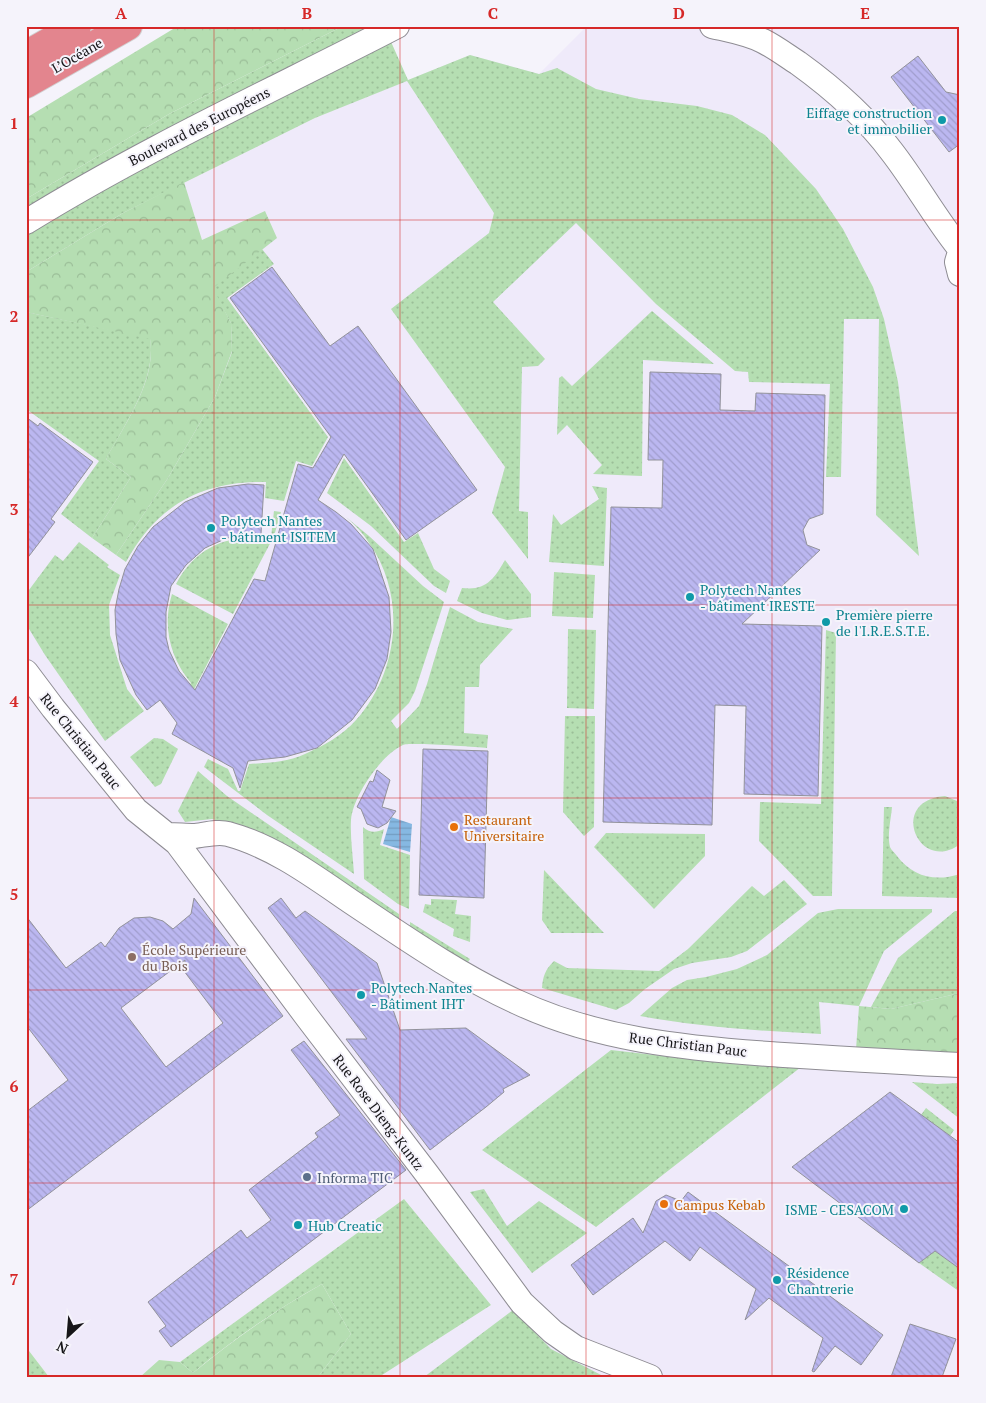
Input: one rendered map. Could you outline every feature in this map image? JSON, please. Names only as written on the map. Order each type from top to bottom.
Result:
[{"type":"highway","name":"L’Océane","points":[[26,55],[77,26]]},
{"type":"highway","name":"L’Océane","points":[[26,84],[128,26]]},
{"type":"street","name":"Boulevard des Européens","points":[[26,222],[112,171],[397,26]]},
{"type":"street","name":"Boulevard des Européens","points":[[376,37],[414,26]]},
{"type":"street","points":[[712,26],[738,32],[763,41],[798,63],[837,93],[893,152],[960,250],[957,262],[960,274]]},
{"type":"street","name":"Rue Christian Pauc","points":[[26,672],[136,810]]},
{"type":"street","name":"Rue Rose Dieng-Kuntz","points":[[136,810],[177,843],[522,1302],[553,1332],[576,1348],[650,1377]]},
{"type":"street","name":"Rue Christian Pauc","points":[[168,834],[191,836],[225,833],[264,847],[309,873],[405,938],[466,976],[517,1003],[559,1019],[653,1042],[708,1049],[844,1059],[960,1064]]},
{"type":"shaded area","points":[[587,26],[960,26],[960,1377],[379,1377],[491,1305],[404,1199],[180,1362],[159,1360],[140,1377],[49,1377],[26,1347],[26,272],[123,213],[315,118],[470,55],[539,74]]},
{"type":"green space","points":[[178,26],[343,26],[169,114],[26,199],[26,118]]},
{"type":"green space","points":[[343,26],[384,26],[408,80],[470,55],[539,74],[557,68],[596,89],[639,99],[697,106],[732,115],[765,135],[816,189],[843,229],[873,287],[884,319],[898,382],[919,556],[876,515],[879,319],[844,319],[841,477],[826,477],[830,384],[749,382],[748,372],[735,371],[656,304],[576,223],[493,302],[545,359],[538,366],[522,367],[519,511],[528,512],[528,559],[492,513],[505,467],[391,309],[489,233],[494,213],[407,81],[315,118],[123,213],[26,272],[26,199],[169,114]]},
{"type":"green space","points":[[184,182],[202,240],[265,211],[277,238],[213,288],[231,323],[232,351],[215,397],[168,478],[116,555],[92,538],[131,477],[106,459],[138,401],[144,386],[149,370],[150,339],[26,312],[26,272],[123,213]]},
{"type":"green space","points":[[262,249],[274,264],[227,298],[328,437],[312,466],[296,461],[284,501],[265,498],[266,482],[221,486],[202,492],[184,500],[167,511],[138,542],[126,562],[116,555],[168,478],[215,397],[232,352],[231,323],[212,288]]},
{"type":"green space","points":[[652,311],[714,364],[643,360],[642,476],[593,474],[602,465],[567,425],[557,435],[559,378],[562,376],[572,386]]},
{"type":"green space","points":[[26,312],[150,338],[151,354],[144,385],[138,401],[106,459],[131,477],[92,538],[61,514],[99,461],[26,409]]},
{"type":"green space","points":[[344,458],[404,542],[418,533],[434,569],[450,581],[446,593],[434,586],[371,526],[327,493]]},
{"type":"green space","points":[[592,486],[607,488],[604,566],[549,562],[553,514],[561,525],[599,499]]},
{"type":"green space","points":[[274,511],[281,512],[274,536],[233,614],[176,584],[194,560],[204,551],[216,545],[241,538],[271,537]]},
{"type":"green space","points":[[346,517],[423,586],[444,602],[415,691],[409,703],[391,721],[397,729],[419,706],[450,607],[478,622],[513,629],[480,665],[479,687],[465,687],[464,733],[488,735],[487,748],[408,744],[395,750],[386,758],[377,767],[363,788],[353,810],[351,833],[354,874],[267,815],[204,767],[208,759],[228,769],[238,791],[240,791],[249,764],[271,763],[292,759],[319,747],[339,735],[356,720],[382,680],[389,657],[393,633],[393,610],[389,586],[381,564],[369,543],[356,526]]},
{"type":"green space","points":[[79,542],[109,565],[107,567],[120,575],[109,605],[110,635],[127,689],[144,711],[105,741],[45,655],[26,624],[26,594],[55,555],[63,561]]},
{"type":"green space","points":[[505,560],[531,594],[531,617],[507,620],[482,613],[457,601],[462,588],[477,588],[488,582],[497,573]]},
{"type":"green space","points":[[554,572],[595,575],[593,618],[552,616]]},
{"type":"green space","points":[[172,594],[228,624],[188,701],[180,694],[191,683],[173,652],[168,630],[169,606]]},
{"type":"green space","points":[[568,629],[596,630],[594,709],[567,708]]},
{"type":"green space","points":[[826,630],[836,633],[832,896],[813,896],[759,841],[760,802],[821,804]]},
{"type":"green space","points":[[565,716],[595,716],[594,827],[584,836],[563,812]]},
{"type":"green space","points":[[154,738],[163,739],[178,749],[161,784],[155,787],[130,757]]},
{"type":"green space","points":[[198,771],[227,796],[399,914],[399,929],[231,825],[212,819],[185,822],[178,811]]},
{"type":"green space","points":[[945,796],[960,804],[960,844],[950,850],[937,851],[926,847],[918,839],[914,829],[914,818],[918,808],[929,800]]},
{"type":"green space","points":[[884,807],[892,807],[889,837],[892,850],[910,869],[925,876],[942,878],[960,874],[960,898],[882,896]]},
{"type":"green space","points":[[363,827],[373,832],[384,829],[380,845],[410,855],[409,909],[398,904],[364,879]]},
{"type":"green space","points":[[606,833],[705,834],[705,856],[654,909],[594,847]]},
{"type":"green space","points":[[544,870],[604,933],[551,933],[542,920]]},
{"type":"green space","points":[[784,880],[807,904],[747,951],[731,957],[692,963],[674,969],[645,989],[629,1003],[616,1010],[542,988],[545,973],[554,961],[567,968],[659,971],[688,949],[752,886],[764,896]]},
{"type":"green space","points":[[431,899],[457,900],[455,914],[471,916],[470,942],[453,936],[454,929],[423,912],[425,904],[431,905]]},
{"type":"green space","points":[[838,909],[932,909],[932,912],[884,951],[859,1006],[819,1002],[821,1034],[730,1028],[640,1016],[672,988],[687,980],[737,969],[767,955],[818,913]]},
{"type":"green space","points":[[955,911],[960,911],[960,993],[891,1009],[871,1007],[898,958]]},
{"type":"green space","points":[[410,922],[470,959],[463,970],[410,936]]},
{"type":"green space","points":[[960,993],[960,1056],[856,1050],[859,1006],[891,1009]]},
{"type":"green space","points":[[611,1050],[732,1064],[801,1067],[596,1227],[482,1150]]},
{"type":"green space","points":[[912,1082],[960,1083],[960,1119]]},
{"type":"green space","points":[[926,1108],[954,1130],[950,1136],[921,1115]]},
{"type":"green space","points":[[484,1189],[507,1226],[539,1201],[587,1233],[532,1273],[470,1192]]},
{"type":"green space","points":[[404,1199],[491,1305],[379,1377],[318,1377],[351,1334],[322,1284],[255,1326],[193,1373],[180,1362]]},
{"type":"green space","points":[[935,1251],[960,1269],[960,1292],[919,1263]]},
{"type":"green space","points":[[322,1284],[351,1334],[318,1377],[140,1377],[159,1360],[180,1362],[193,1373],[224,1348],[288,1304]]},
{"type":"green space","points":[[513,1310],[551,1349],[605,1377],[424,1377]]},
{"type":"green space","points":[[26,1347],[49,1377],[26,1377]]},
{"type":"water","points":[[391,817],[412,824],[410,852],[383,844]]},
{"type":"building","name":"Eiffage construction et immobilier","points":[[918,56],[946,92],[960,95],[960,144],[949,152],[891,77]]},
{"type":"building","name":"Polytech Nantes - bâtiment ISITEM","points":[[272,267],[330,346],[358,326],[477,490],[406,540],[344,454],[318,500],[351,524],[373,549],[389,597],[391,632],[387,659],[375,689],[352,720],[317,748],[285,757],[248,761],[240,788],[233,768],[172,734],[177,723],[160,700],[147,710],[136,695],[120,660],[115,610],[125,569],[138,546],[153,527],[185,502],[218,488],[248,484],[264,485],[261,534],[227,538],[205,548],[186,565],[171,586],[166,612],[166,637],[169,650],[179,671],[195,690],[254,579],[265,581],[298,464],[313,468],[331,437],[230,298]]},
{"type":"building","name":"Polytech Nantes - bâtiment IRESTE","points":[[650,372],[721,374],[720,410],[755,411],[756,393],[825,395],[823,514],[809,519],[803,530],[807,545],[820,550],[742,624],[822,626],[818,796],[744,794],[746,706],[715,705],[712,825],[603,822],[611,507],[662,508],[663,460],[648,460]]},
{"type":"building","points":[[26,417],[38,426],[40,423],[93,462],[51,519],[55,522],[26,560]]},
{"type":"building","name":"Restaurant Universitaire","points":[[423,749],[488,751],[484,898],[419,895]]},
{"type":"building","points":[[377,770],[390,780],[382,807],[396,811],[387,823],[378,828],[367,824],[361,809],[357,807],[370,781],[373,782]]},
{"type":"building","name":"École Supérieure du Bois","points":[[194,898],[283,1016],[26,1211],[26,1112],[68,1080],[26,1025],[26,916],[66,968],[101,942],[105,947],[119,928],[134,918],[150,917],[163,921],[173,929],[191,914]],"holes":[[[185,960],[184,971],[223,1023],[166,1067],[121,1008]]]},
{"type":"building","name":"Polytech Nantes - Bâtiment IHT","points":[[281,898],[296,918],[305,911],[377,963],[400,1030],[466,1028],[530,1075],[503,1089],[504,1092],[430,1150],[346,1039],[367,1039],[268,908]]},
{"type":"building","name":"Hub Creatic","points":[[304,1041],[406,1170],[171,1347],[159,1331],[166,1326],[148,1302],[241,1230],[247,1238],[271,1220],[249,1190],[318,1137],[315,1133],[340,1115],[291,1050]]},
{"type":"building","name":"ISME - CESACOM","points":[[890,1092],[960,1143],[960,1269],[935,1251],[919,1263],[792,1167]]},
{"type":"building","name":"Résidence Chantrerie","points":[[688,1192],[883,1335],[861,1365],[835,1346],[814,1372],[812,1371],[823,1338],[769,1298],[745,1320],[756,1289],[700,1247],[690,1261],[665,1241],[593,1295],[571,1265],[633,1218],[643,1233],[656,1201],[666,1195],[681,1201]]},
{"type":"building","points":[[910,1324],[956,1339],[942,1377],[891,1377]]},
{"type":"place","name":"Eiffage construction et immobilier","points":[[942,120]]},
{"type":"place","name":"Polytech Nantes - bâtiment ISITEM","points":[[211,528]]},
{"type":"place","name":"Polytech Nantes - bâtiment IRESTE","points":[[690,597]]},
{"type":"place","name":"Première pierre de l'I.R.E.S.T.E.","points":[[826,622]]},
{"type":"place","name":"Restaurant Universitaire","points":[[454,827]]},
{"type":"place","name":"École Supérieure du Bois","points":[[132,957]]},
{"type":"place","name":"Polytech Nantes - Bâtiment IHT","points":[[361,995]]},
{"type":"place","name":"Informa TIC","points":[[307,1177]]},
{"type":"place","name":"Campus Kebab","points":[[664,1204]]},
{"type":"place","name":"ISME - CESACOM","points":[[904,1209]]},
{"type":"place","name":"Hub Creatic","points":[[298,1225]]},
{"type":"place","name":"Résidence Chantrerie","points":[[777,1280]]}]
